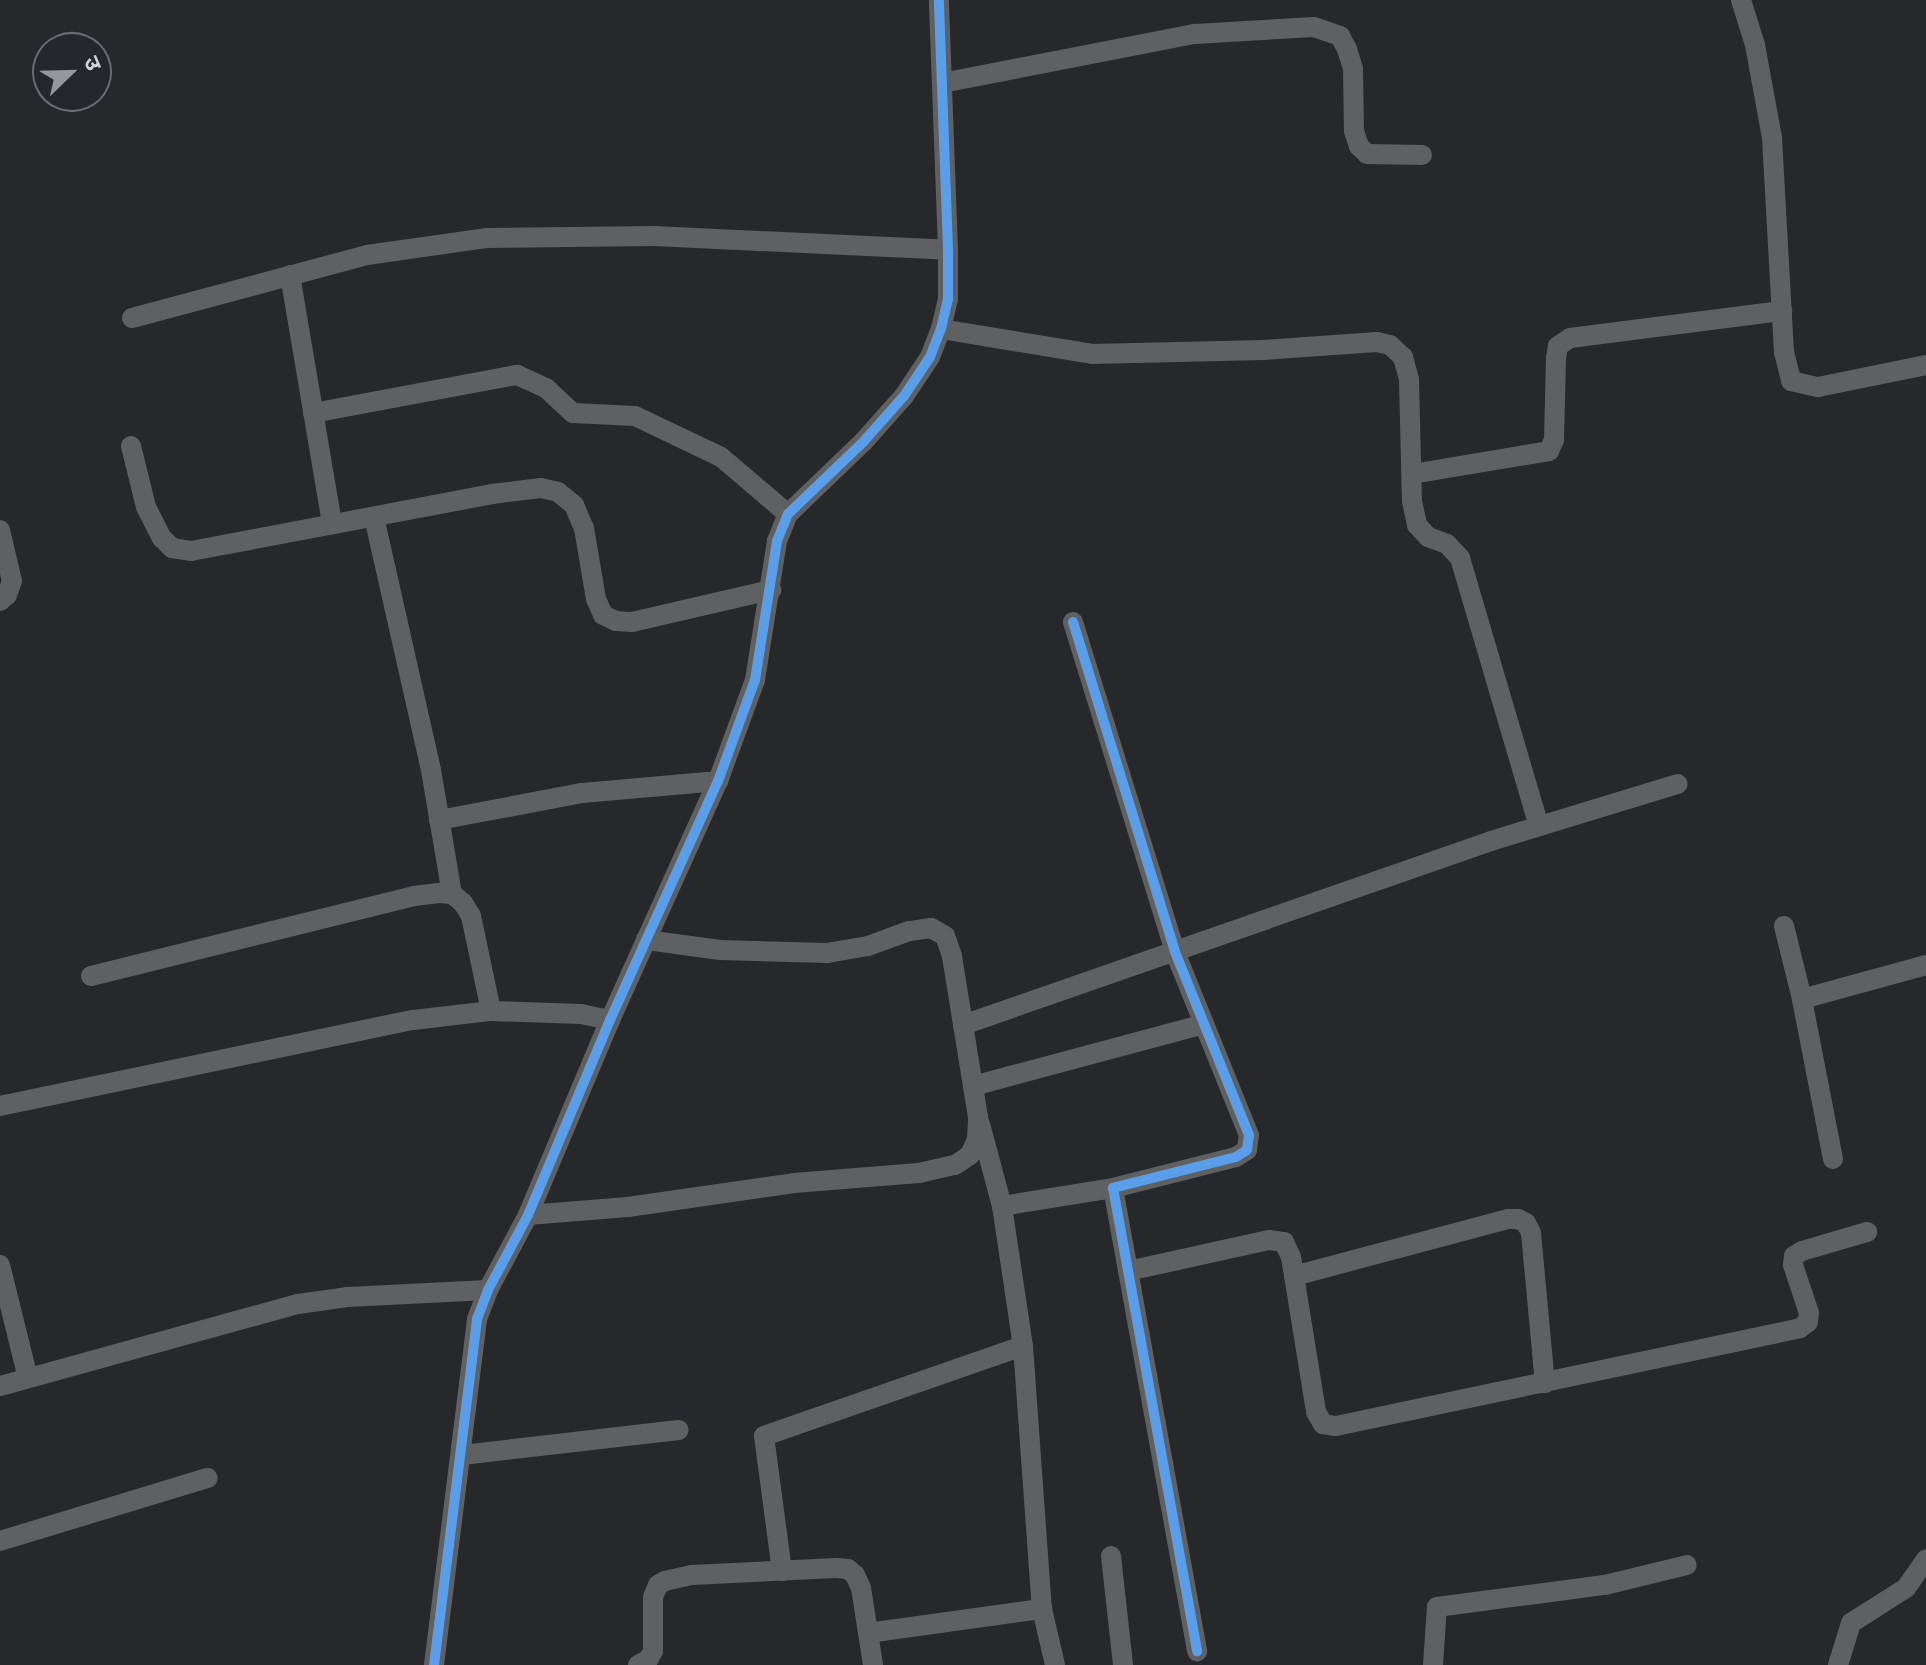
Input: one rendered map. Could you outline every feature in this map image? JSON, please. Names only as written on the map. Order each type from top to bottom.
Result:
[{"type":"street","points":[[434,1665],[477,1319],[488,1290],[528,1215],[610,1020],[718,781],[755,680],[777,541],[788,514],[864,441],[904,396],[930,357],[941,329],[948,299],[948,250],[939,0]]},
{"type":"street","points":[[1741,0],[1755,45],[1772,138],[1782,311],[1787,371],[1791,381],[1802,386],[1818,387],[1926,365]]},
{"type":"street","points":[[942,83],[1195,34],[1314,27],[1340,36],[1347,49],[1353,69],[1354,131],[1359,146],[1367,154],[1378,156],[1422,155]]},
{"type":"street","points":[[132,318],[367,255],[516,236],[654,236],[948,250]]},
{"type":"street","points":[[290,275],[332,524]]},
{"type":"street","points":[[1412,474],[1549,451],[1554,440],[1558,346],[1570,338],[1782,311]]},
{"type":"street","points":[[941,329],[1092,354],[1263,350],[1377,342],[1390,345],[1403,357],[1409,380],[1417,525],[1428,537],[1447,544],[1460,558],[1539,826]]},
{"type":"street","points":[[313,413],[517,375],[546,388],[573,413],[635,416],[721,457],[788,514]]},
{"type":"street","points":[[131,446],[146,507],[162,538],[172,548],[191,551],[492,494],[541,488],[558,492],[574,505],[584,528],[596,599],[603,615],[616,621],[632,622],[771,590]]},
{"type":"street","points":[[374,517],[452,894],[463,903],[471,916],[491,1011]]},
{"type":"street","points":[[0,530],[12,581],[7,595],[0,601]]},
{"type":"street","points":[[1002,1206],[1113,1188],[1236,1157],[1247,1150],[1249,1135],[1175,952],[1073,622]]},
{"type":"street","points":[[439,820],[582,793],[718,781]]},
{"type":"street","points":[[963,1025],[1539,826],[1678,784]]},
{"type":"street","points":[[91,976],[414,896],[452,894]]},
{"type":"street","points":[[1784,926],[1802,999],[1833,1159]]},
{"type":"street","points":[[646,940],[720,950],[827,953],[931,928],[945,936],[952,956],[978,1117],[1002,1206],[1023,1346],[1042,1609],[1055,1665]]},
{"type":"street","points":[[1802,999],[1926,965]]},
{"type":"street","points":[[0,1106],[377,1025],[491,1011],[581,1014],[610,1020]]},
{"type":"street","points":[[973,1086],[1204,1024]]},
{"type":"street","points":[[528,1215],[628,1207],[794,1183],[936,1170],[970,1155],[977,1139],[978,1117]]},
{"type":"street","points":[[1113,1188],[1197,1651]]},
{"type":"street","points":[[1294,1276],[1508,1219],[1518,1219],[1526,1223],[1531,1233],[1545,1383]]},
{"type":"street","points":[[1128,1271],[1269,1240],[1284,1242],[1291,1257],[1316,1412],[1323,1424],[1336,1426],[1800,1328],[1808,1322],[1809,1313],[1793,1265],[1794,1256],[1867,1232]]},
{"type":"street","points":[[1,1277],[28,1378]]},
{"type":"street","points":[[0,1386],[298,1304],[347,1297],[488,1290]]},
{"type":"street","points":[[782,1571],[764,1436],[1023,1346]]},
{"type":"street","points":[[462,1455],[679,1430]]},
{"type":"street","points":[[0,1541],[208,1478]]},
{"type":"street","points":[[1111,1556],[1123,1665]]},
{"type":"street","points":[[1838,1665],[1851,1623],[1906,1588],[1926,1559]]},
{"type":"street","points":[[1433,1665],[1437,1607],[1605,1585],[1687,1565]]},
{"type":"street","points":[[638,1665],[648,1660],[653,1651],[652,1609],[658,1585],[692,1575],[848,1569],[861,1588],[873,1665]]},
{"type":"street","points":[[868,1633],[1042,1609]]},
{"type":"cycle path","points":[[434,1665],[477,1319],[488,1290],[528,1215],[610,1020],[718,781],[755,680],[777,541],[788,514],[864,441],[904,396],[930,357],[941,329],[948,299],[948,250],[939,0]]},
{"type":"cycle path","points":[[1073,622],[1175,952],[1249,1135],[1247,1150],[1236,1157],[1113,1188],[1197,1651]]}]
